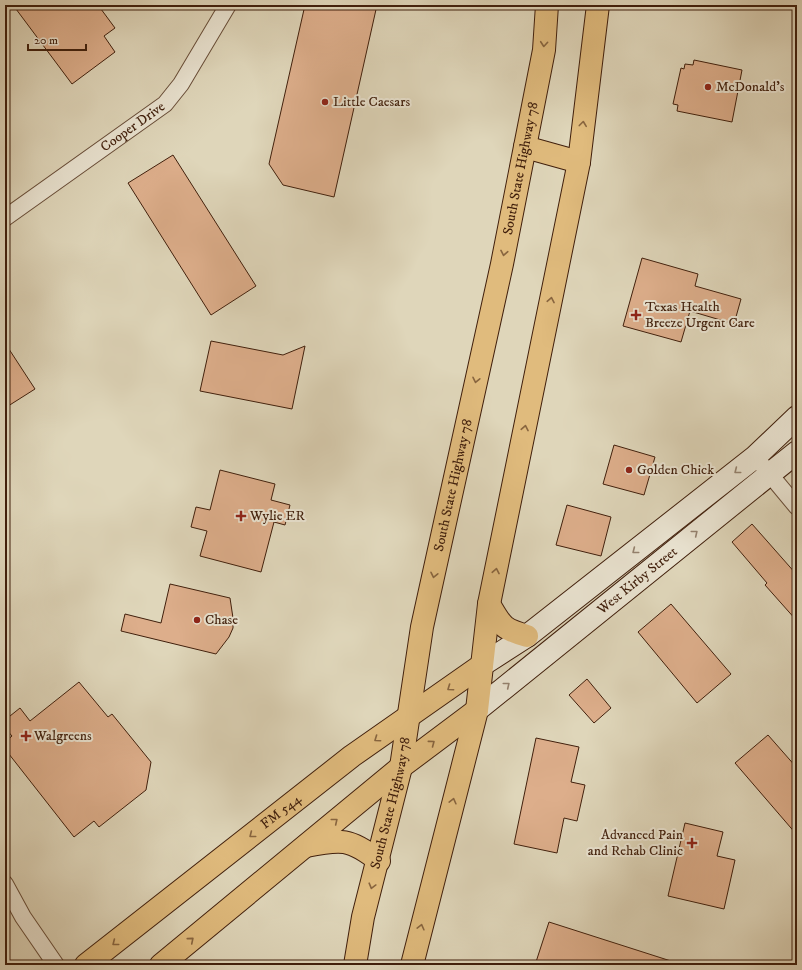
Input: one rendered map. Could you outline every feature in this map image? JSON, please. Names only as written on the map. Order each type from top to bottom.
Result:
[{"type":"main road","name":"South State Highway 78","points":[[355,965],[363,917],[379,861],[401,767],[422,627],[502,264],[544,50],[547,5]]},
{"type":"main road","points":[[412,965],[477,710],[490,604],[579,162],[598,5]]},
{"type":"main road","points":[[524,147],[579,162]]},
{"type":"main road","name":"West Kirby Street","points":[[477,710],[762,465],[797,417]]},
{"type":"main road","name":"West Kirby Street","points":[[482,665],[527,636],[762,465],[797,452]]},
{"type":"main road","points":[[490,604],[506,630],[527,636]]},
{"type":"main road","name":"FM 544","points":[[86,965],[352,756],[482,665]]},
{"type":"main road","points":[[161,965],[401,767],[477,710]]},
{"type":"main road","points":[[305,846],[341,840],[361,847],[379,861]]},
{"type":"street","name":"Cooper Drive","points":[[5,218],[165,104],[181,84],[228,5]]},
{"type":"street","points":[[762,465],[797,507]]},
{"type":"street","points":[[5,884],[23,917],[56,965]]},
{"type":"building","points":[[13,5],[98,5],[115,28],[104,36],[115,52],[72,84]]},
{"type":"building","points":[[305,5],[377,5],[334,197],[283,185],[269,164]]},
{"type":"building","name":"McDonald's","points":[[694,60],[742,70],[732,122],[677,111],[678,105],[673,104],[681,68],[684,69],[685,64],[693,65]]},
{"type":"building","points":[[173,155],[256,286],[211,315],[128,183]]},
{"type":"building","points":[[642,258],[698,274],[695,286],[741,299],[734,324],[690,311],[681,342],[623,326]]},
{"type":"building","points":[[211,341],[283,355],[305,346],[292,409],[200,391]]},
{"type":"building","points":[[5,343],[35,389],[5,408]]},
{"type":"building","name":"Golden Chick","points":[[614,445],[655,457],[644,495],[603,484]]},
{"type":"building","name":"Wylie ER","points":[[220,470],[275,484],[271,500],[290,505],[285,525],[274,522],[261,572],[200,556],[207,531],[191,527],[196,507],[210,510]]},
{"type":"building","points":[[567,505],[611,517],[601,556],[556,545]]},
{"type":"building","points":[[752,524],[797,575],[797,621],[765,585],[767,583],[732,542]]},
{"type":"building","name":"Chase","points":[[170,584],[230,598],[233,628],[229,637],[216,654],[121,631],[125,614],[161,623]]},
{"type":"building","points":[[671,604],[731,674],[697,703],[638,632]]},
{"type":"building","points":[[587,679],[611,708],[594,723],[569,695]]},
{"type":"building","name":"Walgreens","points":[[79,682],[108,717],[112,714],[151,762],[146,790],[99,827],[94,821],[74,837],[5,749],[5,742],[12,736],[5,728],[5,720],[20,708],[30,721]]},
{"type":"building","points":[[768,735],[797,768],[797,835],[735,763]]},
{"type":"building","points":[[536,738],[579,747],[571,782],[585,785],[577,821],[564,818],[557,853],[514,844]]},
{"type":"building","points":[[685,823],[723,832],[717,856],[735,860],[724,909],[668,896]]},
{"type":"building","points":[[549,922],[674,962],[673,965],[535,965]]},
{"type":"place","name":"McDonald's","points":[[708,87]]},
{"type":"place","name":"Little Caesars","points":[[325,102]]},
{"type":"place","name":"Texas Health Breeze Urgent Care","points":[[636,315]]},
{"type":"place","name":"Golden Chick","points":[[629,470]]},
{"type":"place","name":"Wylie ER","points":[[241,516]]},
{"type":"place","name":"Chase","points":[[197,620]]},
{"type":"place","name":"Walgreens","points":[[26,736]]},
{"type":"place","name":"Advanced Pain and Rehab Clinic","points":[[692,843]]}]
